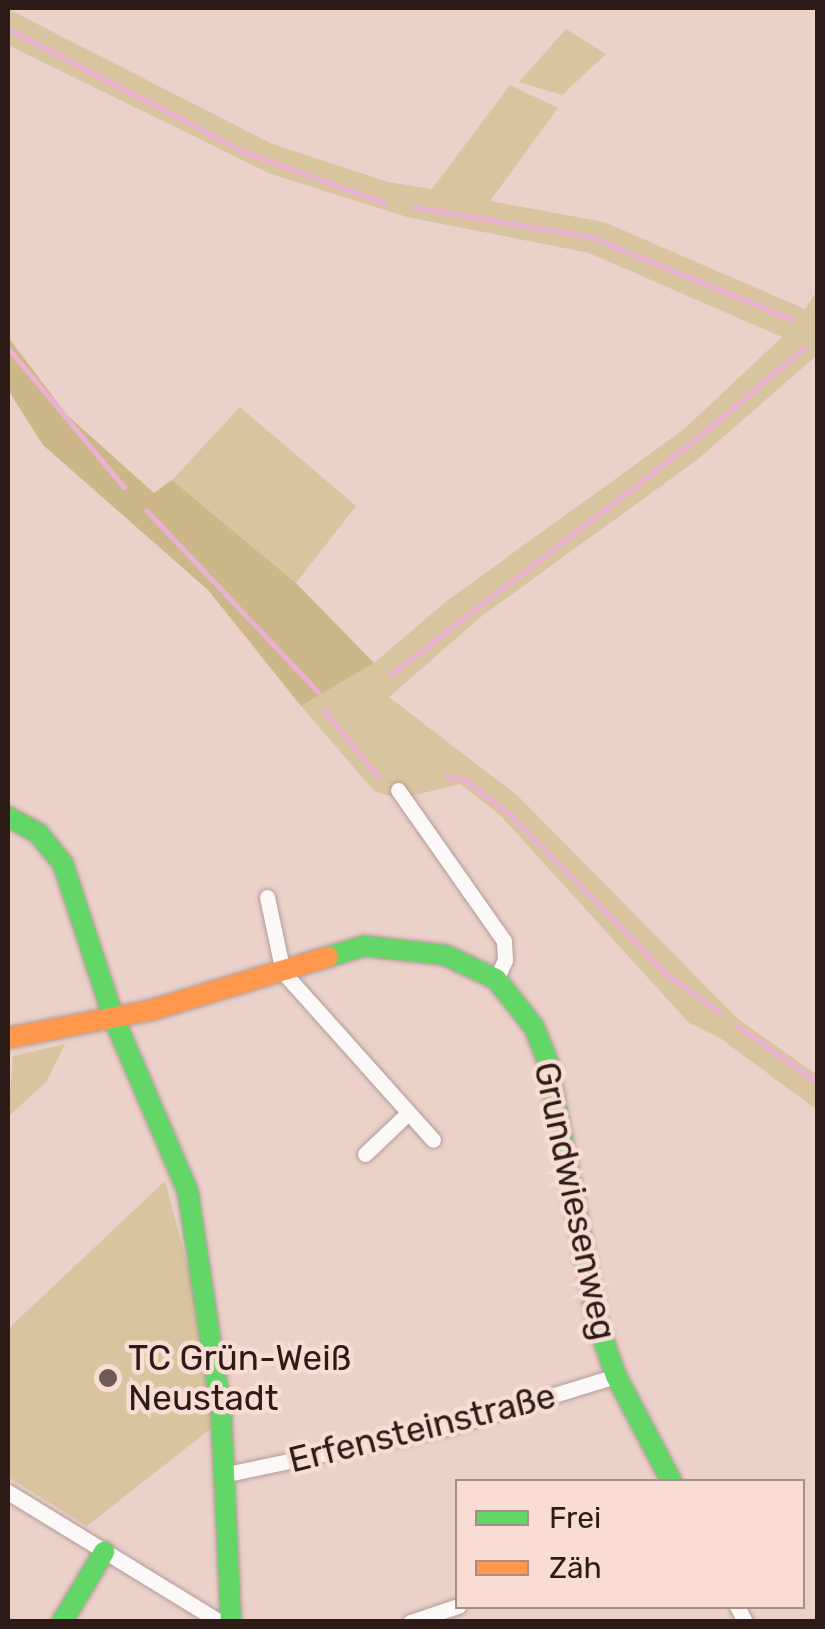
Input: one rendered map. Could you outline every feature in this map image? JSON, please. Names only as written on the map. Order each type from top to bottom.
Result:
[{"type":"street","points":[[398,790],[504,941],[496,979]]},
{"type":"street","points":[[8,817],[38,833],[63,864],[114,1019],[173,1148],[198,1227],[227,1474],[231,1622]]},
{"type":"street","points":[[267,897],[283,972],[433,1140]]},
{"type":"street","name":"Grundwiesenweg","points":[[8,1038],[114,1019],[283,972],[343,950],[386,946],[445,955],[496,979],[534,1027],[547,1060],[598,1325],[616,1376],[670,1479]]},
{"type":"street","points":[[365,1154],[408,1114]]},
{"type":"street","name":"Erfensteinstraße","points":[[227,1474],[450,1428],[616,1376]]},
{"type":"street","points":[[8,1492],[220,1622]]},
{"type":"street","points":[[62,1622],[104,1552]]},
{"type":"street","points":[[410,1622],[455,1607]]},
{"type":"shaded area","points":[[8,9],[270,143],[388,182],[432,189],[510,85],[558,108],[490,201],[604,222],[805,309],[817,291],[817,355],[697,460],[483,615],[389,697],[518,796],[738,1019],[817,1075],[817,1110],[720,1038],[689,1023],[500,815],[460,784],[399,799],[374,791],[301,706],[374,663],[448,600],[683,430],[782,337],[589,253],[407,217],[271,174],[8,45]]},
{"type":"shaded area","points":[[566,29],[606,54],[562,95],[519,82]]},
{"type":"shaded area","points":[[8,337],[67,415],[154,493],[172,480],[296,583],[374,663],[301,706],[208,590],[43,445],[8,390]]},
{"type":"shaded area","points":[[240,407],[356,506],[296,583],[172,480]]},
{"type":"shaded area","points":[[65,1044],[47,1081],[8,1117],[13,1056]]},
{"type":"shaded area","name":"TC Grün-Weiß Neustadt","points":[[165,1181],[203,1324],[213,1427],[87,1526],[8,1477],[8,1329]]},
{"type":"waterway","points":[[8,29],[244,152],[385,203]]},
{"type":"waterway","points":[[414,207],[591,237],[793,320]]},
{"type":"waterway","points":[[8,348],[124,487]]},
{"type":"waterway","points":[[391,674],[690,444],[804,348]]},
{"type":"waterway","points":[[146,510],[318,692]]},
{"type":"waterway","points":[[324,710],[379,778]]},
{"type":"waterway","points":[[446,777],[465,780],[508,813],[669,976],[719,1012]]},
{"type":"waterway","points":[[738,1026],[818,1083]]},
{"type":"traffic: fast","points":[[8,817],[38,833],[63,864],[114,1019],[188,1192],[221,1410],[231,1622]]},
{"type":"traffic: fast","points":[[328,957],[364,946],[445,955],[496,979],[534,1027],[547,1060],[598,1325],[616,1376],[670,1479]]},
{"type":"traffic: fast","points":[[62,1622],[104,1552]]},
{"type":"traffic: slow","points":[[8,1038],[152,1010],[328,957]]},
{"type":"place","name":"TC Grün-Weiß Neustadt","points":[[108,1378]]}]
